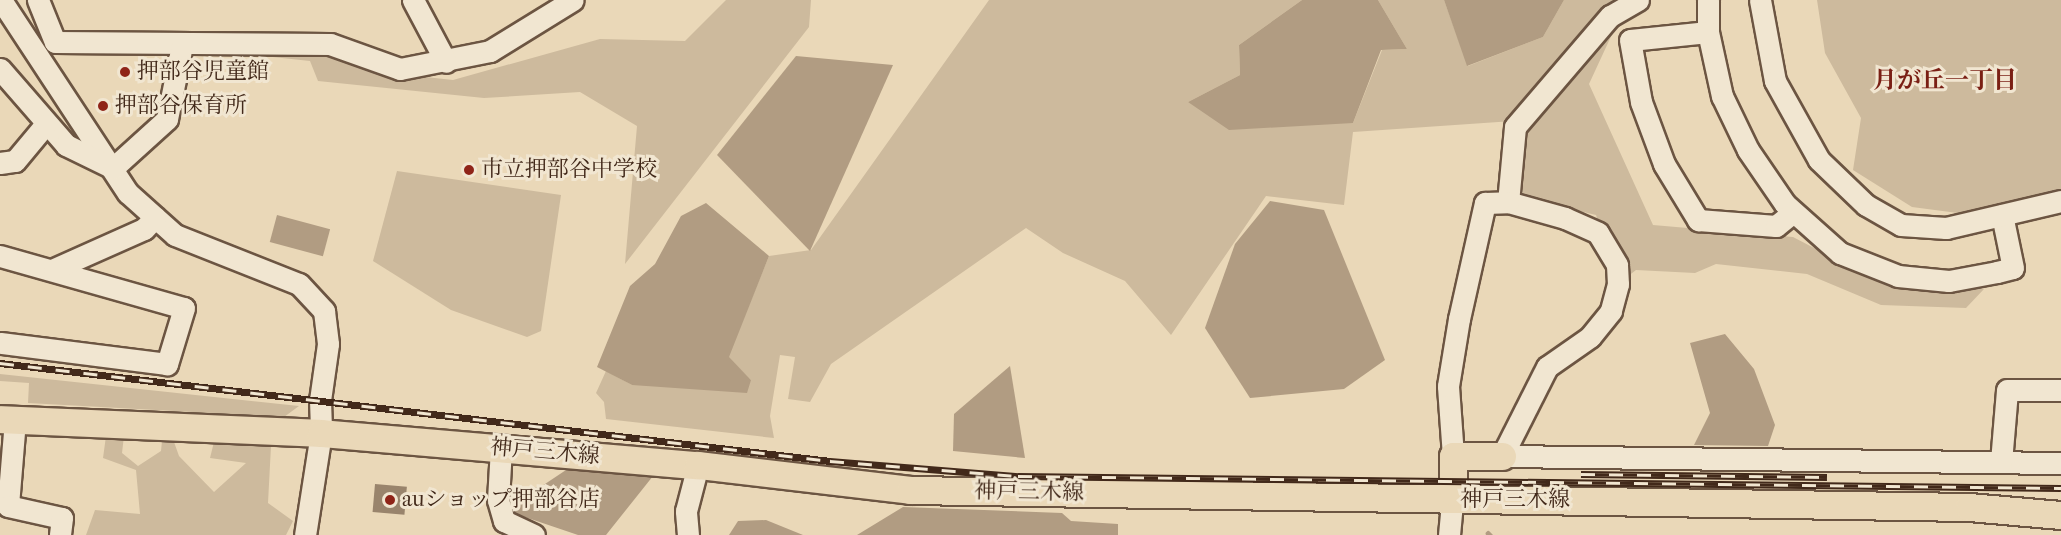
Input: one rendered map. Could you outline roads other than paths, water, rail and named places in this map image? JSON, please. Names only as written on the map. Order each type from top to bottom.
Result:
[{"type":"main road","name":"神戸三木線","points":[[7,420],[321,433],[698,465],[910,490],[1453,496],[1969,507],[2061,514]]},
{"type":"main road","points":[[1453,496],[1453,456],[1502,456]]},
{"type":"street","points":[[1,0],[128,193],[175,235],[299,284],[324,312],[328,344],[320,400],[321,433],[305,535]]},
{"type":"street","points":[[13,18],[38,0],[55,42],[182,45],[330,44],[400,69],[446,62],[490,51],[573,0]]},
{"type":"street","points":[[413,0],[446,62]]},
{"type":"street","points":[[1508,202],[1515,127],[1610,16],[1638,0]]},
{"type":"street","points":[[1708,0],[1708,32],[1722,96],[1743,139],[1793,212],[1840,253],[1898,276],[1949,281],[2013,268],[2002,214]]},
{"type":"street","points":[[1760,0],[1775,81],[1819,160],[1866,205],[1901,225],[1946,228],[2061,201]]},
{"type":"street","points":[[1708,32],[1630,40],[1641,102],[1664,164],[1698,220],[1776,226],[1793,212]]},
{"type":"street","points":[[113,168],[167,119],[182,45]]},
{"type":"street","points":[[0,69],[45,124],[66,145],[113,168]]},
{"type":"street","points":[[0,163],[15,161],[45,124]]},
{"type":"street","points":[[1453,456],[1448,386],[1459,319],[1485,203],[1508,202],[1565,218],[1598,233],[1617,265],[1618,284],[1611,310],[1590,337],[1547,367],[1502,456],[2061,463]]},
{"type":"street","points":[[54,269],[144,229],[155,217]]},
{"type":"street","points":[[0,256],[54,269],[184,308],[167,364],[0,343]]},
{"type":"street","points":[[2001,462],[2007,390],[2061,390]]},
{"type":"street","points":[[7,420],[8,506],[62,518],[60,535]]},
{"type":"street","points":[[501,448],[498,500],[504,521],[534,535]]},
{"type":"street","points":[[688,535],[686,511],[698,465]]},
{"type":"street","points":[[1449,535],[1453,496]]},
{"type":"railway","points":[[0,363],[830,461],[1018,476],[2061,488]]},
{"type":"railway","points":[[1581,474],[1827,477]]},
{"type":"place","name":"押部谷児童館","points":[[125,72]]},
{"type":"place","name":"押部谷保育所","points":[[103,106]]},
{"type":"place","name":"市立押部谷中学校","points":[[469,170]]},
{"type":"place","name":"auショップ押部谷店","points":[[390,500]]},
{"type":"district","name":"月が丘一丁目","points":[[1945,81]]}]
